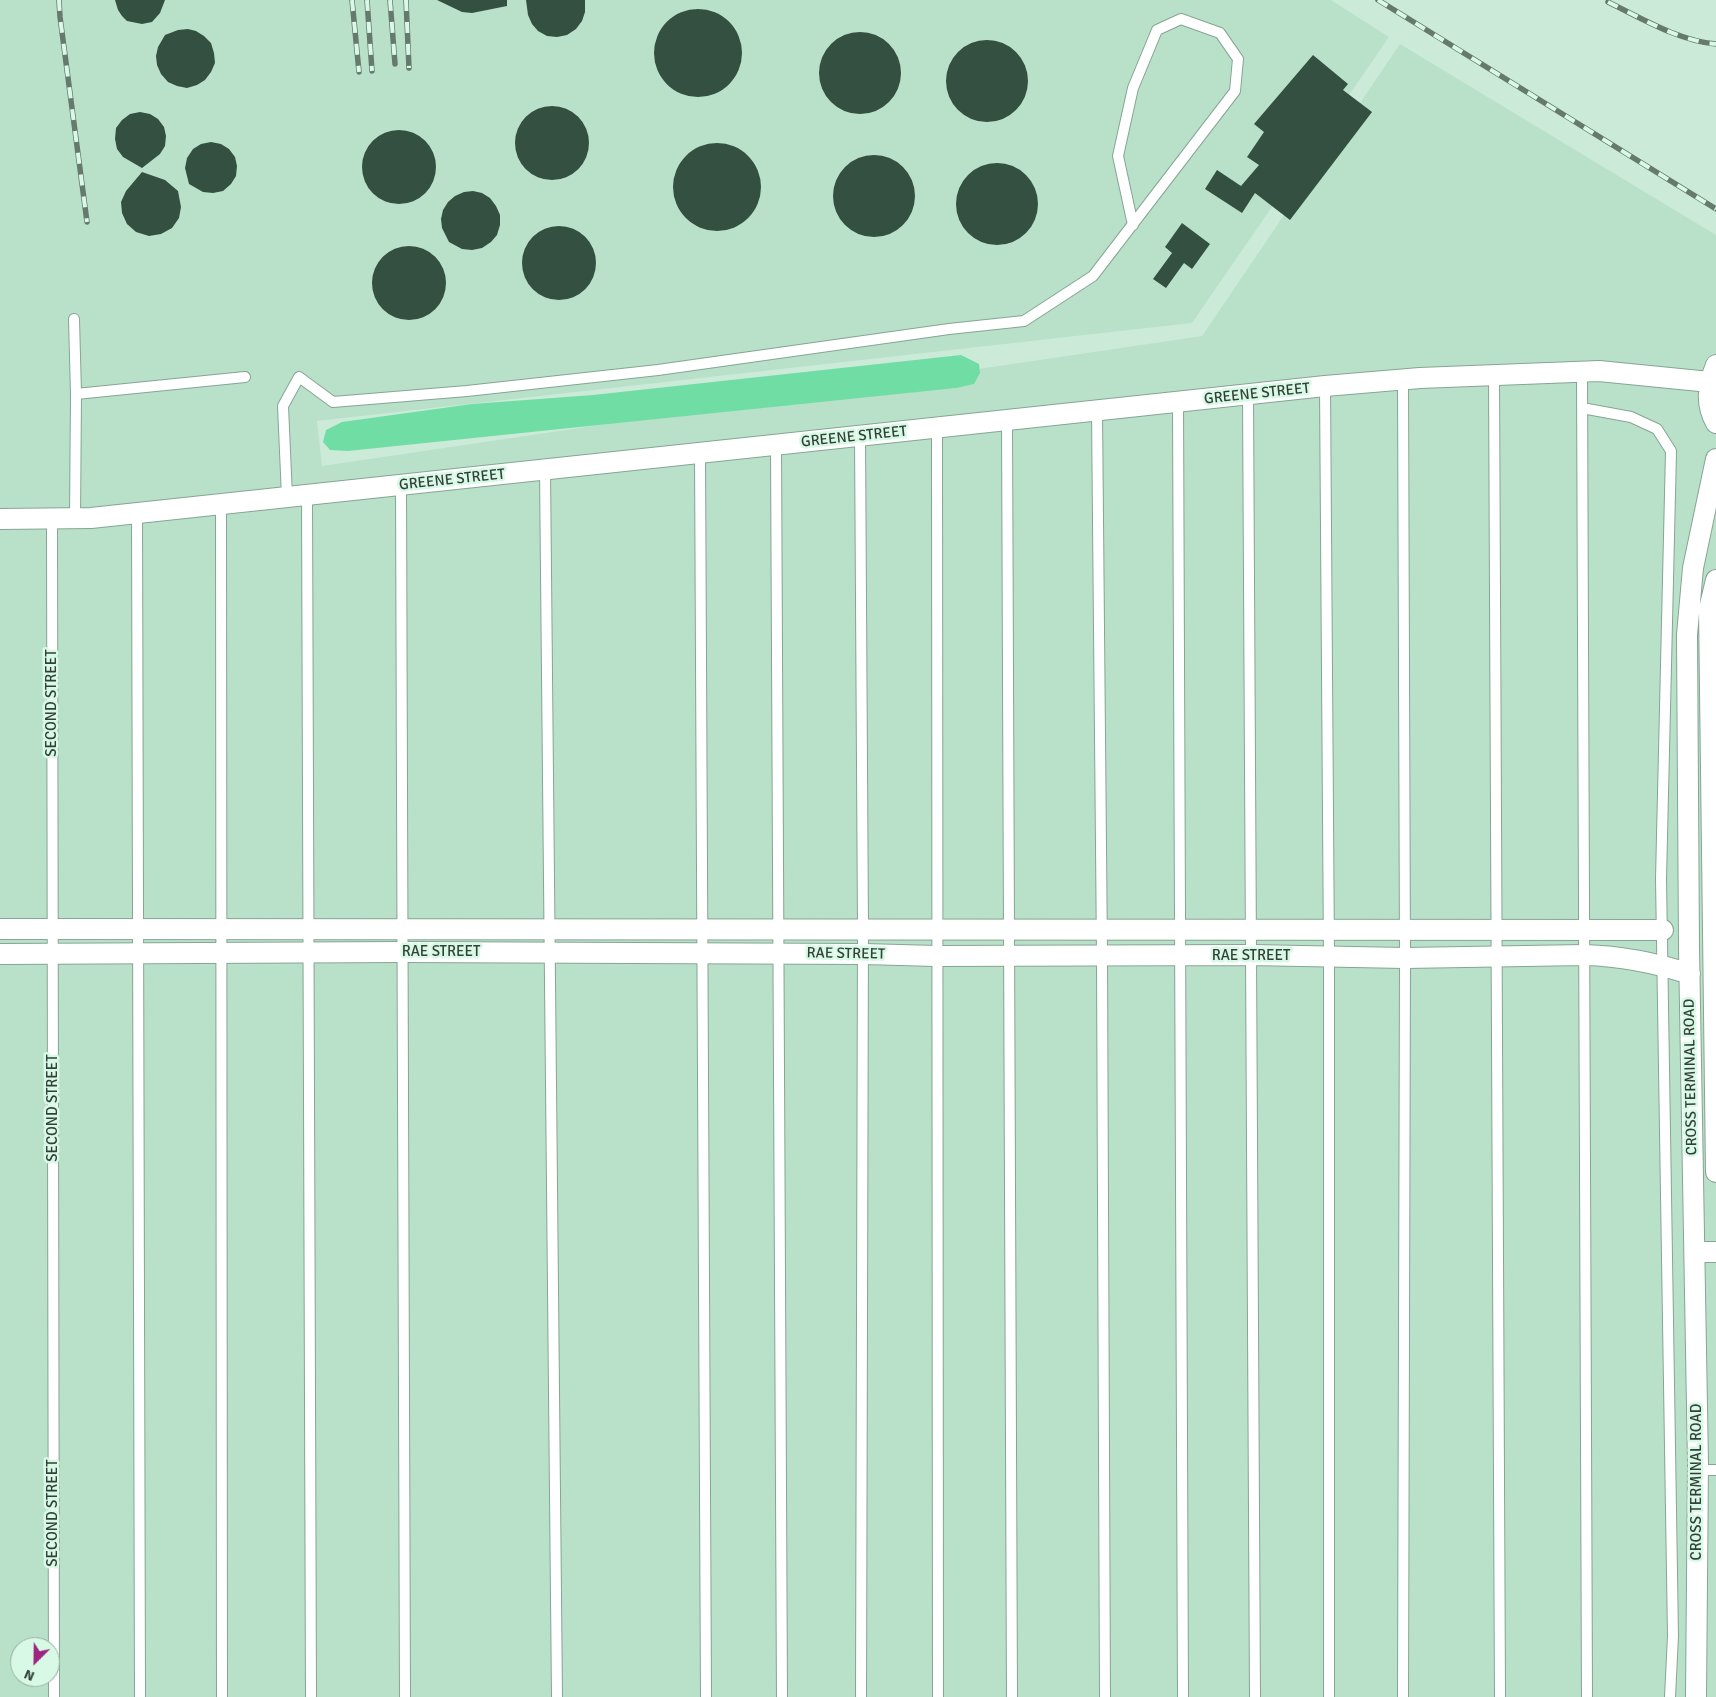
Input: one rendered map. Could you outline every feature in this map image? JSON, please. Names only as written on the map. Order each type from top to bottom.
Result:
[{"type":"street","name":"GREENE STREET","points":[[0,519],[91,518],[1325,386],[1494,375],[1599,371],[1713,373]]},
{"type":"street","points":[[1713,373],[1709,400],[1716,423]]},
{"type":"street","name":"CROSS TERMINAL ROAD","points":[[1696,1697],[1707,1470],[1695,1252],[1687,635],[1693,568],[1716,459]]},
{"type":"street","name":"CROSS TERMINAL ROAD","points":[[1716,580],[1709,609],[1714,861],[1716,1172]]},
{"type":"street","name":"RAE STREET","points":[[0,929],[1663,930]]},
{"type":"street","name":"RAE STREET","points":[[0,954],[550,952],[937,956],[1250,955],[1405,958],[1585,955],[1664,966],[1690,974]]},
{"type":"street","points":[[1714,981],[1716,1000]]},
{"type":"street","points":[[1695,1252],[1716,1252]]},
{"type":"lane","points":[[312,1697],[309,952],[297,496],[283,406],[299,377],[333,402],[467,391],[648,371],[939,330],[1024,321],[1093,276],[1133,225],[1235,90],[1238,59],[1220,33],[1182,19],[1157,30],[1132,88],[1118,156],[1133,225]]},
{"type":"lane","points":[[74,319],[76,394],[75,518]]},
{"type":"lane","points":[[1582,372],[1587,1697]]},
{"type":"lane","points":[[1494,375],[1500,1697]]},
{"type":"lane","points":[[76,394],[245,377]]},
{"type":"lane","points":[[1403,380],[1405,930],[1403,1697]]},
{"type":"lane","points":[[1325,386],[1329,930],[1329,1697]]},
{"type":"lane","points":[[1248,395],[1255,1697]]},
{"type":"lane","points":[[1178,402],[1182,930],[1183,1697]]},
{"type":"lane","points":[[1582,408],[1631,417],[1657,428],[1671,451],[1662,869],[1673,1636],[1670,1697]]},
{"type":"lane","points":[[1097,411],[1102,954],[1105,1697]]},
{"type":"lane","points":[[1007,420],[1012,1697]]},
{"type":"lane","points":[[937,428],[938,1697]]},
{"type":"lane","points":[[860,436],[863,929],[861,1697]]},
{"type":"lane","points":[[776,445],[782,1697]]},
{"type":"lane","points":[[700,453],[706,1697]]},
{"type":"lane","points":[[545,470],[557,1697]]},
{"type":"lane","points":[[401,485],[405,1697]]},
{"type":"lane","points":[[221,504],[222,1697]]},
{"type":"lane","points":[[137,513],[140,1697]]},
{"type":"lane","name":"SECOND STREET","points":[[52,518],[54,1697]]},
{"type":"shaded area","points":[[0,0],[1331,0],[1389,37],[1192,323],[317,421],[322,466],[1202,336],[1400,44],[1716,235],[1716,1697],[0,1697]]},
{"type":"shaded area","points":[[961,355],[979,364],[980,373],[974,384],[956,388],[348,451],[330,450],[323,442],[326,430],[342,422],[472,404],[593,395]]},
{"type":"building","points":[[115,0],[165,0],[160,13],[152,22],[142,24],[127,21],[118,10]]},
{"type":"building","points":[[437,0],[507,0],[507,6],[472,13],[462,12]]},
{"type":"building","points":[[526,0],[585,0],[585,12],[582,21],[576,29],[567,35],[547,36],[538,31],[532,24],[528,15]]},
{"type":"building","points":[[689,9],[707,9],[723,16],[735,28],[742,44],[742,62],[735,78],[723,90],[707,97],[689,97],[673,90],[661,78],[654,62],[654,44],[661,28],[673,16]]},
{"type":"building","points":[[188,29],[196,31],[211,43],[215,63],[205,80],[187,88],[168,82],[161,74],[156,56],[158,47],[165,35],[178,30]]},
{"type":"building","points":[[852,32],[868,32],[883,39],[894,50],[901,65],[898,89],[889,102],[868,114],[852,114],[837,107],[826,96],[819,81],[819,65],[826,50],[837,39]]},
{"type":"building","points":[[979,40],[995,40],[1010,47],[1021,58],[1028,73],[1025,97],[1016,110],[995,122],[979,122],[964,115],[953,104],[946,89],[946,73],[953,58],[964,47]]},
{"type":"building","points":[[1313,55],[1348,84],[1343,90],[1372,112],[1290,220],[1255,193],[1242,213],[1205,189],[1217,170],[1241,186],[1259,165],[1247,157],[1264,132],[1254,124]]},
{"type":"building","points":[[552,106],[566,109],[578,117],[586,129],[589,143],[586,157],[578,169],[566,177],[552,180],[538,177],[526,169],[518,157],[515,143],[518,129],[526,117],[538,109]]},
{"type":"building","points":[[140,112],[150,114],[158,119],[164,127],[166,136],[165,146],[160,154],[142,168],[123,157],[117,149],[115,139],[116,128],[122,120],[130,114]]},
{"type":"building","points":[[399,130],[413,133],[425,141],[433,153],[436,167],[433,181],[425,193],[413,201],[399,204],[385,201],[373,193],[365,181],[362,167],[365,153],[373,141],[385,133]]},
{"type":"building","points":[[211,142],[221,144],[229,149],[235,157],[237,166],[236,176],[231,184],[223,191],[213,193],[203,192],[189,184],[185,168],[187,158],[193,149],[201,144]]},
{"type":"building","points":[[708,143],[726,143],[742,150],[754,162],[761,178],[761,196],[754,212],[742,224],[726,231],[708,231],[692,224],[680,212],[673,196],[673,178],[680,162],[692,150]]},
{"type":"building","points":[[866,155],[882,155],[897,162],[908,173],[915,188],[912,212],[903,225],[882,237],[866,237],[851,230],[840,219],[833,204],[833,188],[840,173],[851,162]]},
{"type":"building","points":[[989,163],[1005,163],[1020,170],[1031,181],[1038,196],[1035,220],[1026,233],[1005,245],[989,245],[974,238],[963,227],[956,212],[956,196],[963,181],[974,170]]},
{"type":"building","points":[[142,172],[165,180],[178,191],[181,207],[179,218],[172,228],[161,234],[149,236],[136,232],[127,224],[122,213],[121,202],[126,191]]},
{"type":"building","points":[[464,192],[482,193],[490,198],[500,215],[500,225],[497,235],[482,248],[462,249],[449,242],[442,228],[441,219],[443,210],[448,202]]},
{"type":"building","points":[[1182,223],[1210,244],[1192,269],[1184,263],[1166,288],[1153,279],[1172,253],[1165,247]]},
{"type":"building","points":[[559,226],[573,229],[585,237],[593,249],[596,263],[593,277],[585,289],[573,297],[559,300],[545,297],[533,289],[525,277],[522,263],[525,249],[533,237],[545,229]]},
{"type":"building","points":[[409,246],[423,249],[435,257],[443,269],[446,283],[443,297],[435,309],[423,317],[409,320],[395,317],[383,309],[375,297],[372,283],[375,269],[383,257],[395,249]]},
{"type":"railway","points":[[59,0],[87,222]]},
{"type":"railway","points":[[352,0],[359,72]]},
{"type":"railway","points":[[367,0],[372,71]]},
{"type":"railway","points":[[390,0],[395,64]]},
{"type":"railway","points":[[406,0],[409,68]]},
{"type":"railway","points":[[1378,0],[1716,209]]},
{"type":"railway","points":[[1608,2],[1674,34],[1716,44]]}]
